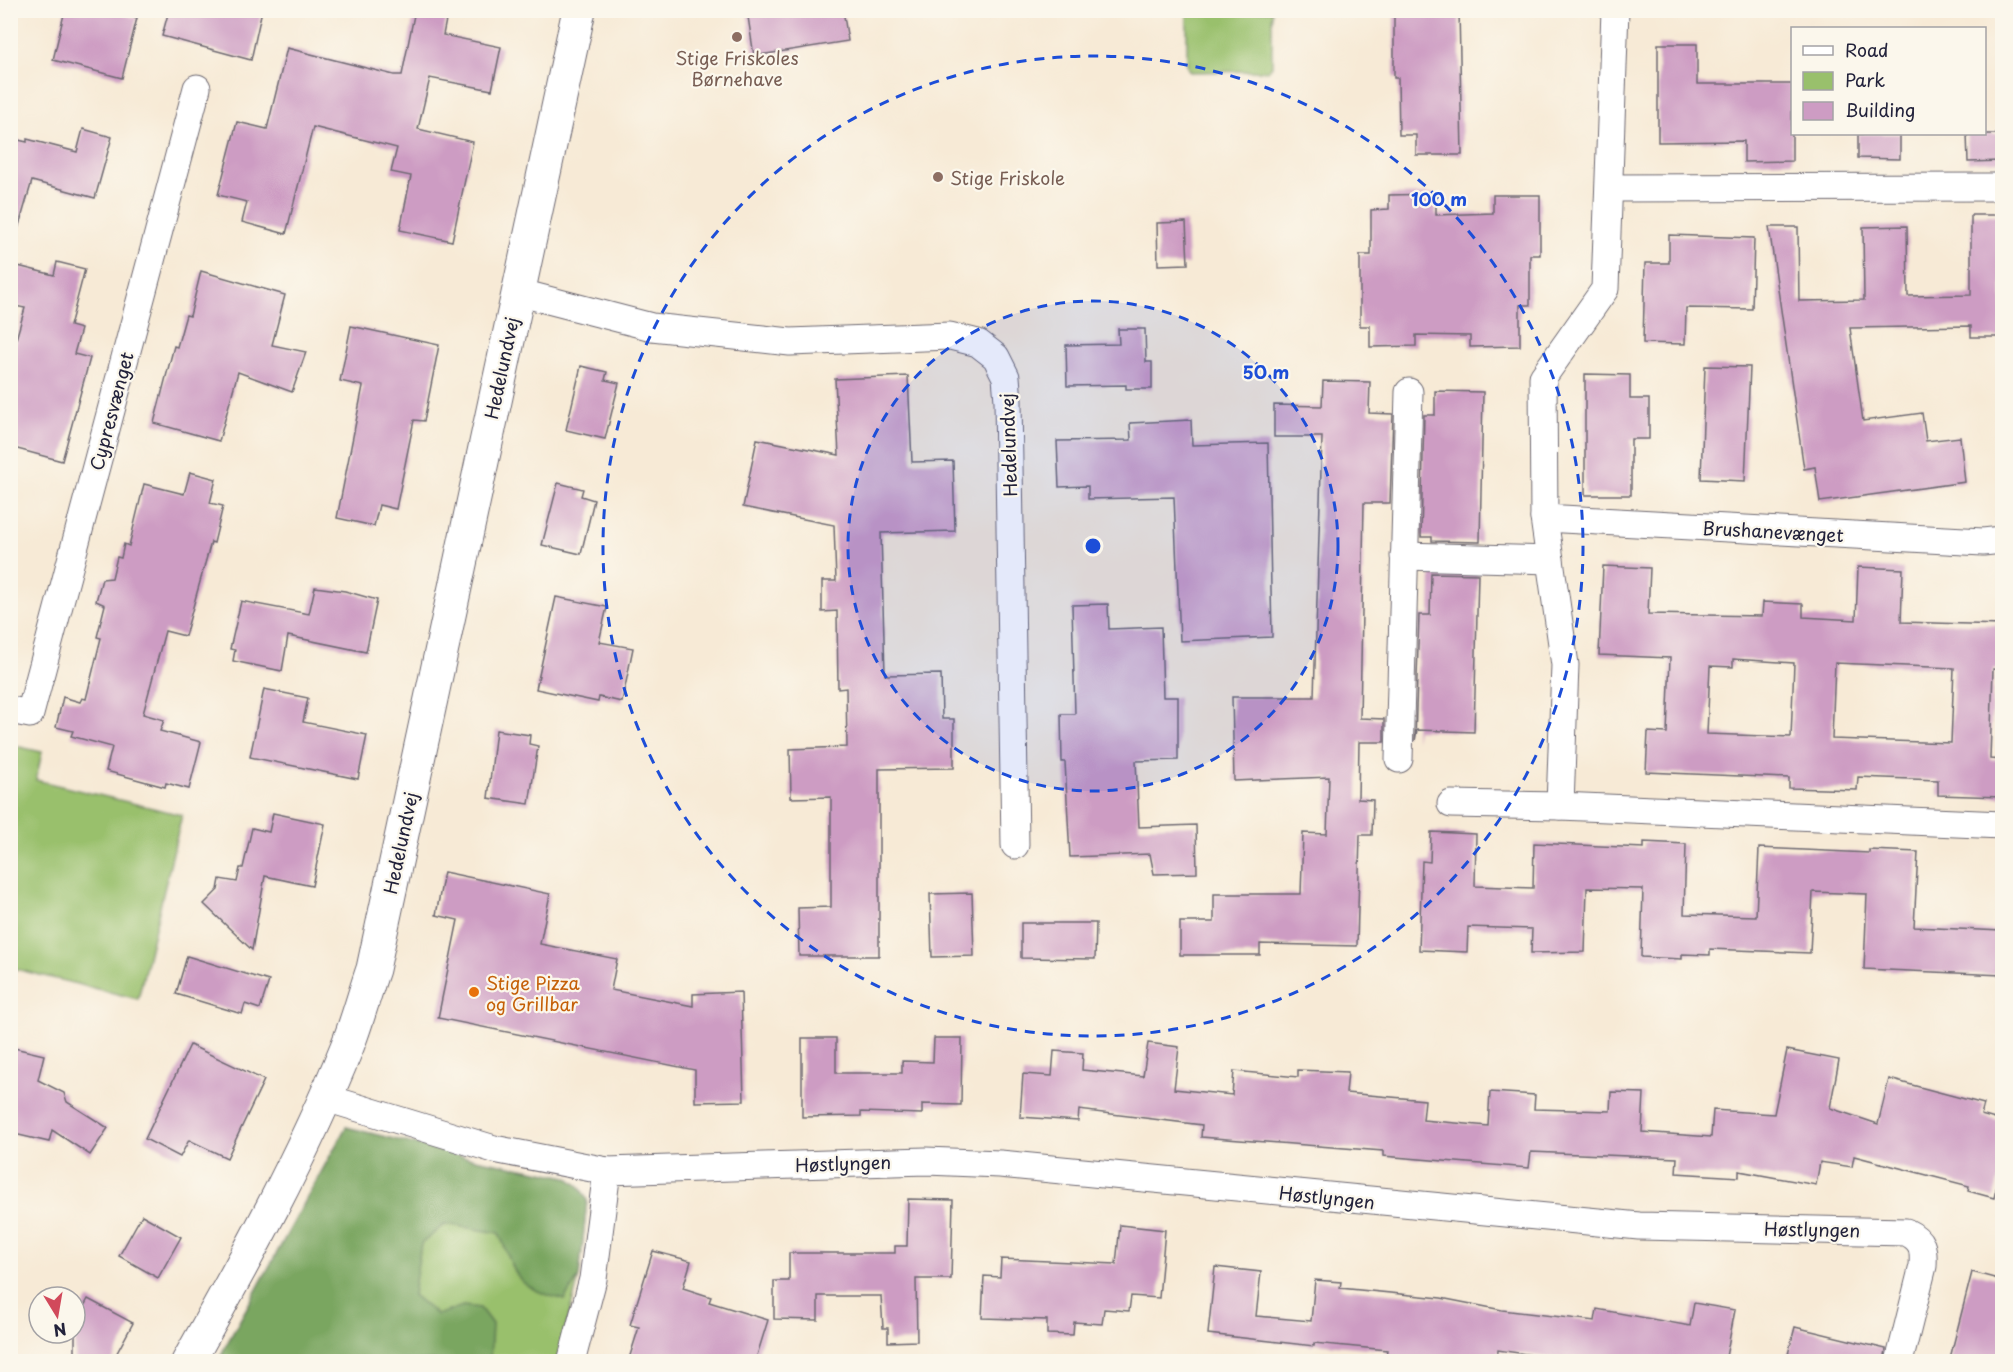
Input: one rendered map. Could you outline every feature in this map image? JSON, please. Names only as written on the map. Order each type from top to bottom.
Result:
[{"type":"street","name":"Hedelundvej","points":[[188,1362],[268,1220],[326,1098],[348,1045],[373,969],[579,10]]},
{"type":"street","points":[[1560,806],[1565,665],[1544,518],[1543,377],[1605,289],[1615,10]]},
{"type":"street","name":"Cypresvænget","points":[[10,710],[30,714],[197,88]]},
{"type":"street","points":[[1610,188],[2002,187]]},
{"type":"street","name":"Hedelundvej","points":[[517,292],[652,327],[790,342],[950,336],[978,343],[996,357],[1006,377],[1008,401],[1015,845]]},
{"type":"street","points":[[1399,759],[1409,392]]},
{"type":"street","name":"Brushanevænget","points":[[1544,518],[1983,542],[2002,540]]},
{"type":"street","points":[[1404,556],[1550,560]]},
{"type":"street","points":[[1451,804],[1560,806],[2002,825]]},
{"type":"street","name":"Høstlyngen","points":[[326,1098],[494,1149],[607,1171],[926,1161],[1000,1164],[1638,1226],[1906,1232],[1918,1238],[1924,1250],[1923,1266],[1899,1362]]},
{"type":"street","points":[[571,1362],[593,1280],[607,1171]]},
{"type":"green space","points":[[1187,11],[1272,11],[1272,66],[1268,71],[1190,72],[1187,67]]},
{"type":"green space","points":[[11,745],[42,752],[36,780],[182,815],[138,999],[11,968]]},
{"type":"green space","points":[[346,1127],[465,1157],[567,1177],[579,1186],[587,1200],[579,1277],[557,1361],[217,1362]]},
{"type":"green space","points":[[346,1127],[465,1157],[567,1177],[579,1186],[587,1200],[579,1277],[564,1300],[526,1285],[514,1271],[499,1233],[445,1224],[421,1244],[413,1295],[437,1315],[463,1306],[480,1308],[492,1324],[490,1361],[223,1362],[223,1351]]},
{"type":"building","points":[[65,10],[107,10],[137,18],[122,78],[53,60]]},
{"type":"building","points":[[169,10],[262,10],[251,60],[162,36]]},
{"type":"building","points":[[415,10],[448,10],[443,35],[501,47],[492,90],[430,78],[418,129],[473,142],[452,241],[400,230],[411,176],[391,172],[397,148],[313,127],[286,234],[242,222],[247,202],[218,195],[237,122],[267,129],[287,48],[394,75],[402,75]]},
{"type":"building","points":[[747,10],[843,10],[848,41],[754,56]]},
{"type":"building","points":[[1394,10],[1459,10],[1462,155],[1416,155],[1416,135],[1399,135],[1398,78],[1394,78]]},
{"type":"building","points":[[1658,44],[1697,44],[1697,84],[1791,84],[1792,161],[1744,162],[1744,141],[1658,142]]},
{"type":"building","points":[[83,129],[112,137],[95,198],[32,181],[18,229],[10,228],[10,138],[27,142],[27,139],[77,152]]},
{"type":"building","points":[[2002,134],[2002,161],[1968,162],[1967,135]]},
{"type":"building","points":[[1858,135],[1900,135],[1900,159],[1858,158]]},
{"type":"building","points":[[1436,194],[1436,215],[1493,213],[1493,195],[1540,195],[1540,255],[1530,255],[1530,305],[1520,305],[1520,346],[1470,347],[1470,336],[1416,335],[1416,346],[1370,347],[1370,326],[1360,326],[1360,255],[1371,255],[1371,210],[1389,209],[1389,195]]},
{"type":"building","points":[[1971,215],[2002,215],[2002,337],[1971,337],[1971,326],[1850,328],[1863,421],[1922,413],[1926,441],[1960,437],[1965,482],[1820,502],[1815,467],[1804,469],[1769,227],[1798,227],[1799,301],[1864,300],[1863,227],[1907,226],[1908,296],[1971,295]]},
{"type":"building","points":[[1186,222],[1188,264],[1158,265],[1157,223]]},
{"type":"building","points":[[1669,235],[1754,238],[1752,309],[1686,308],[1685,344],[1643,343],[1645,263],[1669,263]]},
{"type":"building","points":[[57,262],[85,269],[70,326],[81,329],[74,354],[90,358],[62,461],[10,447],[10,360],[25,308],[10,305],[10,264],[54,275]]},
{"type":"building","points":[[201,271],[285,295],[272,345],[306,352],[292,392],[238,372],[219,441],[154,423],[174,346],[177,347],[186,315],[190,316]]},
{"type":"building","points":[[351,326],[439,345],[424,421],[414,420],[396,509],[379,505],[374,526],[337,518],[363,386],[340,381]]},
{"type":"building","points":[[1118,329],[1145,329],[1146,362],[1152,362],[1152,389],[1126,389],[1126,385],[1067,386],[1066,345],[1119,344]]},
{"type":"building","points":[[581,366],[607,372],[605,380],[619,383],[605,439],[566,430]]},
{"type":"building","points":[[1705,366],[1750,367],[1745,481],[1701,479]]},
{"type":"building","points":[[1585,374],[1630,375],[1630,399],[1649,399],[1649,439],[1631,439],[1631,495],[1585,495]]},
{"type":"building","points":[[908,376],[912,462],[953,461],[955,531],[881,533],[885,675],[941,674],[942,719],[954,719],[954,768],[879,769],[879,956],[799,956],[798,908],[831,907],[831,797],[791,798],[790,749],[847,747],[846,688],[838,689],[837,611],[822,612],[822,581],[836,581],[834,525],[743,507],[757,439],[839,455],[835,379]]},
{"type":"building","points":[[1323,381],[1370,382],[1369,413],[1393,414],[1390,503],[1364,503],[1360,718],[1384,719],[1384,742],[1359,742],[1358,799],[1373,800],[1372,835],[1360,835],[1357,946],[1260,944],[1260,955],[1180,955],[1180,922],[1214,922],[1214,894],[1301,894],[1303,833],[1327,834],[1329,777],[1234,781],[1232,697],[1314,697],[1322,437],[1274,437],[1274,405],[1322,406]]},
{"type":"building","points":[[1435,391],[1483,392],[1480,542],[1432,541],[1432,537],[1421,537],[1424,415],[1435,415]]},
{"type":"building","points":[[1191,420],[1192,445],[1268,443],[1272,637],[1180,641],[1174,497],[1088,499],[1088,486],[1059,487],[1057,441],[1131,440],[1130,423]]},
{"type":"building","points":[[190,472],[216,479],[210,503],[223,506],[185,636],[165,631],[143,714],[164,720],[160,731],[201,742],[189,789],[166,783],[165,787],[106,771],[112,747],[71,736],[73,731],[56,727],[63,697],[80,702],[82,698],[86,699],[101,638],[97,637],[105,605],[96,601],[102,579],[112,578],[117,557],[121,558],[124,544],[129,546],[144,484],[184,494]]},
{"type":"building","points":[[558,483],[583,489],[581,496],[594,500],[581,554],[542,545]]},
{"type":"building","points":[[1603,566],[1650,568],[1648,614],[1762,616],[1763,602],[1803,604],[1803,617],[1856,620],[1858,567],[1903,569],[1901,622],[2002,625],[2002,670],[1993,669],[1990,759],[2002,760],[2002,797],[1938,795],[1938,780],[1858,777],[1857,790],[1789,788],[1789,778],[1646,772],[1648,732],[1667,733],[1670,658],[1599,655]],"holes":[[[1733,659],[1794,663],[1791,737],[1707,734],[1710,666],[1733,667]],[[1835,663],[1954,668],[1951,743],[1832,739]]]},
{"type":"building","points":[[1431,573],[1478,574],[1474,732],[1417,730],[1415,741],[1419,615],[1430,615]]},
{"type":"building","points":[[315,587],[345,591],[377,600],[366,652],[288,636],[282,671],[233,661],[235,650],[230,649],[241,601],[309,614]]},
{"type":"building","points":[[556,597],[607,607],[599,642],[633,648],[622,702],[599,697],[598,702],[536,689]]},
{"type":"building","points":[[1108,604],[1109,629],[1161,627],[1163,697],[1178,697],[1178,760],[1136,761],[1139,827],[1196,825],[1197,873],[1154,874],[1150,854],[1070,857],[1065,762],[1062,762],[1061,714],[1075,714],[1072,605]]},
{"type":"building","points":[[264,689],[308,698],[303,722],[367,735],[358,779],[250,757]]},
{"type":"building","points":[[496,730],[530,735],[529,744],[538,746],[529,804],[488,798]]},
{"type":"building","points":[[273,813],[325,824],[312,886],[265,876],[252,950],[204,904],[218,890],[220,879],[237,882],[240,868],[243,868],[252,828],[269,832]]},
{"type":"building","points":[[1431,832],[1476,834],[1475,886],[1533,888],[1534,843],[1644,848],[1644,842],[1686,844],[1684,914],[1756,916],[1759,848],[1869,853],[1869,850],[1918,852],[1914,927],[2002,931],[2002,975],[1864,969],[1867,894],[1813,892],[1810,953],[1710,949],[1710,955],[1682,954],[1682,959],[1641,957],[1643,889],[1587,888],[1585,952],[1531,953],[1532,929],[1468,927],[1467,952],[1419,950],[1422,861],[1430,862]]},
{"type":"building","points":[[444,872],[550,894],[540,944],[617,959],[611,990],[693,1006],[693,994],[741,992],[744,1101],[695,1102],[695,1070],[438,1018],[458,920],[436,915]]},
{"type":"building","points":[[972,893],[974,956],[932,957],[930,894]]},
{"type":"building","points":[[1021,923],[1096,923],[1095,959],[1021,958]]},
{"type":"building","points":[[187,956],[269,981],[260,1009],[245,1004],[242,1014],[176,994]]},
{"type":"building","points":[[802,1038],[836,1038],[836,1073],[902,1073],[902,1061],[933,1062],[934,1038],[962,1038],[961,1105],[922,1104],[922,1114],[861,1112],[861,1116],[802,1117]]},
{"type":"building","points":[[1148,1043],[1179,1047],[1174,1089],[1232,1095],[1234,1071],[1298,1077],[1298,1070],[1348,1072],[1346,1093],[1425,1100],[1423,1120],[1488,1126],[1490,1092],[1535,1095],[1534,1109],[1610,1111],[1611,1092],[1644,1093],[1642,1132],[1711,1137],[1713,1110],[1774,1114],[1787,1050],[1839,1060],[1830,1108],[1878,1124],[1889,1079],[1984,1104],[1981,1115],[2002,1121],[2002,1178],[1999,1177],[1994,1198],[1968,1191],[1969,1186],[1854,1156],[1852,1167],[1820,1162],[1816,1185],[1739,1171],[1739,1177],[1676,1173],[1677,1158],[1531,1152],[1529,1168],[1383,1156],[1383,1151],[1201,1137],[1202,1125],[1079,1110],[1078,1121],[1020,1117],[1023,1074],[1052,1076],[1054,1051],[1083,1053],[1082,1070],[1143,1076]]},
{"type":"building","points":[[190,1045],[264,1080],[227,1158],[189,1140],[180,1157],[145,1139]]},
{"type":"building","points":[[10,1047],[44,1055],[38,1080],[64,1093],[67,1102],[108,1128],[90,1155],[52,1130],[49,1142],[10,1133]]},
{"type":"building","points":[[908,1199],[953,1200],[951,1279],[916,1279],[917,1341],[888,1342],[888,1328],[883,1328],[881,1296],[818,1296],[818,1320],[774,1319],[774,1281],[789,1281],[789,1253],[895,1253],[895,1246],[907,1246]]},
{"type":"building","points":[[142,1215],[181,1237],[158,1278],[119,1256]]},
{"type":"building","points":[[1120,1225],[1165,1230],[1159,1298],[1131,1296],[1129,1311],[1104,1309],[1102,1324],[1074,1322],[1073,1335],[1047,1334],[1047,1320],[982,1318],[984,1276],[1000,1277],[1001,1259],[1116,1264]]},
{"type":"building","points":[[653,1251],[691,1261],[683,1288],[711,1297],[709,1302],[768,1320],[755,1362],[628,1362],[639,1327],[630,1325]]},
{"type":"building","points":[[1215,1267],[1261,1272],[1256,1316],[1311,1321],[1315,1280],[1341,1282],[1340,1288],[1441,1298],[1502,1310],[1595,1321],[1597,1309],[1690,1326],[1694,1303],[1735,1310],[1725,1362],[1583,1362],[1498,1350],[1497,1362],[1385,1362],[1387,1350],[1314,1343],[1314,1346],[1208,1334]]},
{"type":"building","points":[[1972,1272],[2002,1280],[2002,1362],[1949,1362]]},
{"type":"building","points":[[88,1299],[133,1323],[112,1362],[75,1362],[75,1345],[87,1345]]},
{"type":"building","points":[[1795,1327],[1886,1349],[1884,1362],[1786,1362]]},
{"type":"place","name":"Stige Friskoles Børnehave","points":[[737,37]]},
{"type":"place","name":"Stige Friskole","points":[[938,177]]},
{"type":"place","name":"Stige Pizza og Grillbar","points":[[474,992]]}]
